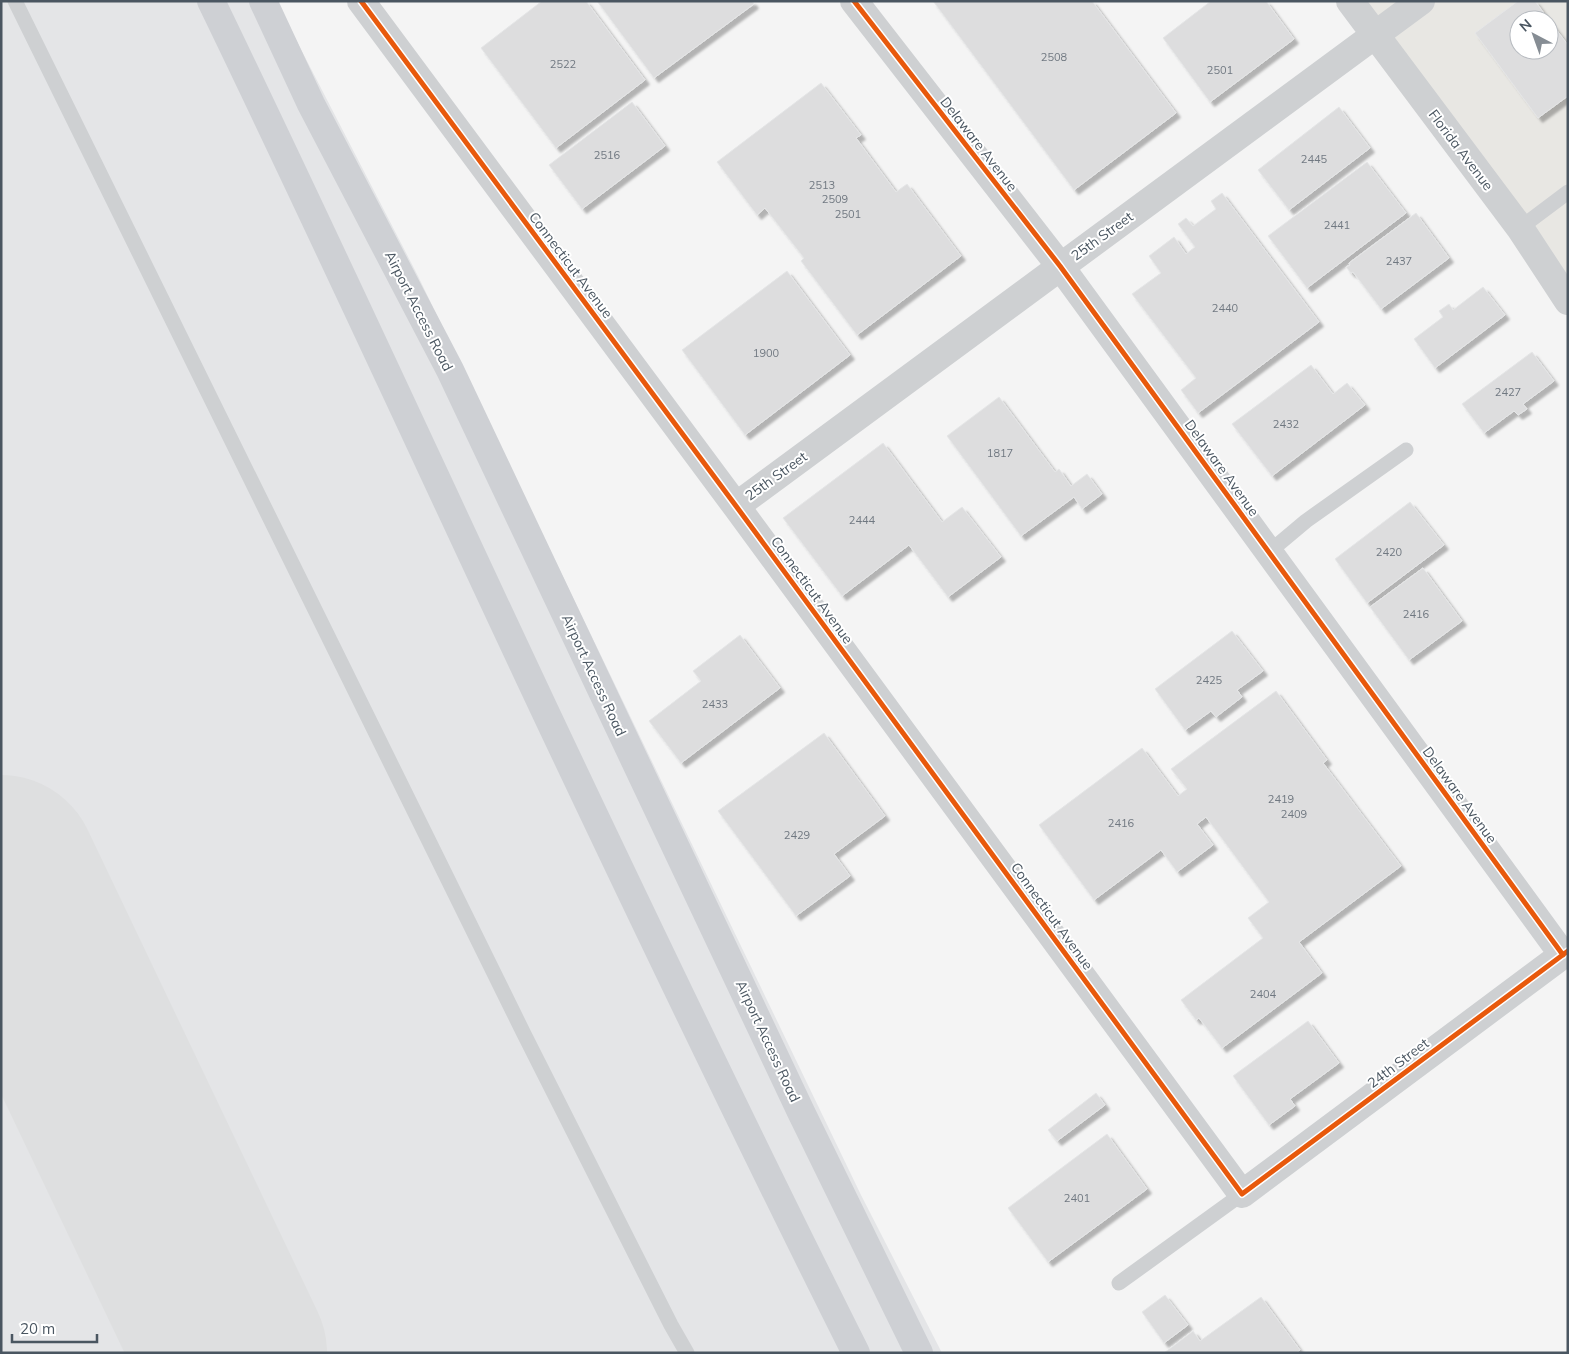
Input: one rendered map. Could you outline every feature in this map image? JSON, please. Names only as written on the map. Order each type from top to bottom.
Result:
[{"type":"main road","points":[[211,1],[725,1089],[856,1353]]},
{"type":"main road","name":"Airport Access Road","points":[[263,1],[311,104],[450,370],[801,1112],[920,1353]]},
{"type":"street","name":"Connecticut Avenue","points":[[361,1],[736,506],[1242,1194]]},
{"type":"street","name":"Delaware Avenue","points":[[854,1],[1060,266],[1565,953]]},
{"type":"street","name":"Florida Avenue","points":[[1350,1],[1520,228],[1568,301]]},
{"type":"street","name":"25th Street","points":[[736,506],[1421,1]]},
{"type":"street","name":"24th Street","points":[[1242,1194],[1565,953]]},
{"type":"lane","points":[[15,1],[524,1034],[671,1325],[687,1353]]},
{"type":"lane","points":[[1520,228],[1568,192]]},
{"type":"lane","points":[[1269,552],[1306,522],[1406,450]]},
{"type":"lane","points":[[1119,1283],[1242,1194]]},
{"type":"shaded area","points":[[1,1],[276,1],[418,276],[861,1195],[942,1353],[1,1353]]},
{"type":"shaded area","points":[[1335,1],[1568,1],[1568,310]]},
{"type":"building","points":[[542,1],[586,1],[645,80],[556,148],[481,48]]},
{"type":"building","points":[[597,1],[752,1],[754,4],[654,78]]},
{"type":"building","points":[[933,1],[1092,1],[1176,113],[1074,190]]},
{"type":"building","points":[[1211,1],[1266,1],[1294,39],[1210,102],[1163,38]]},
{"type":"building","points":[[1518,1],[1535,1],[1542,10],[1509,10],[1509,60],[1559,60],[1559,33],[1568,45],[1568,96],[1538,118],[1475,33]]},
{"type":"building","points":[[821,83],[861,135],[856,138],[896,192],[907,184],[961,256],[857,335],[801,261],[804,258],[765,208],[757,215],[717,162]]},
{"type":"building","points":[[632,102],[665,146],[582,209],[549,165]]},
{"type":"building","points":[[1339,107],[1370,148],[1289,210],[1258,170]]},
{"type":"building","points":[[1367,162],[1406,213],[1307,288],[1268,236]]},
{"type":"building","points":[[1222,193],[1319,322],[1198,413],[1181,390],[1196,378],[1132,294],[1161,273],[1149,256],[1174,237],[1186,254],[1195,247],[1178,224],[1186,218],[1193,226],[1216,209],[1211,201]]},
{"type":"building","points":[[1416,213],[1449,258],[1381,309],[1353,272],[1351,273],[1346,267]]},
{"type":"building","points":[[787,271],[850,355],[745,435],[682,350]]},
{"type":"building","points":[[1483,287],[1505,315],[1435,368],[1414,339],[1443,317],[1439,311],[1449,304],[1453,310]]},
{"type":"building","points":[[1532,352],[1554,381],[1523,404],[1527,409],[1518,415],[1514,411],[1484,433],[1462,404]]},
{"type":"building","points":[[1311,365],[1333,394],[1347,383],[1365,405],[1272,476],[1232,424]]},
{"type":"building","points":[[999,397],[1055,472],[1059,469],[1071,486],[1087,474],[1102,494],[1082,509],[1074,497],[1021,536],[947,436]]},
{"type":"building","points":[[883,443],[942,522],[962,507],[1001,557],[948,597],[909,545],[842,596],[783,518]]},
{"type":"building","points":[[1410,502],[1444,545],[1367,603],[1335,559]]},
{"type":"building","points":[[1423,568],[1462,621],[1409,660],[1370,607]]},
{"type":"building","points":[[1232,631],[1263,671],[1237,690],[1242,697],[1216,717],[1211,711],[1185,730],[1155,689]]},
{"type":"building","points":[[740,635],[780,688],[681,763],[649,721],[701,681],[693,671]]},
{"type":"building","points":[[1276,691],[1327,760],[1323,763],[1401,866],[1299,942],[1322,973],[1222,1048],[1199,1018],[1196,1020],[1181,1000],[1263,938],[1248,918],[1269,902],[1206,817],[1197,824],[1213,845],[1177,872],[1161,850],[1094,900],[1039,825],[1142,748],[1178,796],[1187,789],[1171,769]]},
{"type":"building","points":[[824,733],[885,816],[834,854],[850,876],[796,916],[718,811]]},
{"type":"building","points":[[1308,1021],[1339,1063],[1290,1099],[1295,1106],[1269,1125],[1233,1076]]},
{"type":"building","points":[[1096,1093],[1105,1105],[1057,1141],[1048,1130]]},
{"type":"building","points":[[1107,1134],[1147,1189],[1048,1262],[1008,1208]]},
{"type":"building","points":[[1165,1295],[1188,1325],[1164,1343],[1142,1312]]},
{"type":"building","points":[[1261,1297],[1300,1350],[1296,1353],[1164,1353],[1193,1331],[1200,1341]]},
{"type":"runway","points":[[1,871],[231,1353]]},
{"type":"cycle path","points":[[361,1],[736,506],[1242,1194],[1568,951]]},
{"type":"cycle path","points":[[854,1],[1060,266],[1563,955]]}]
